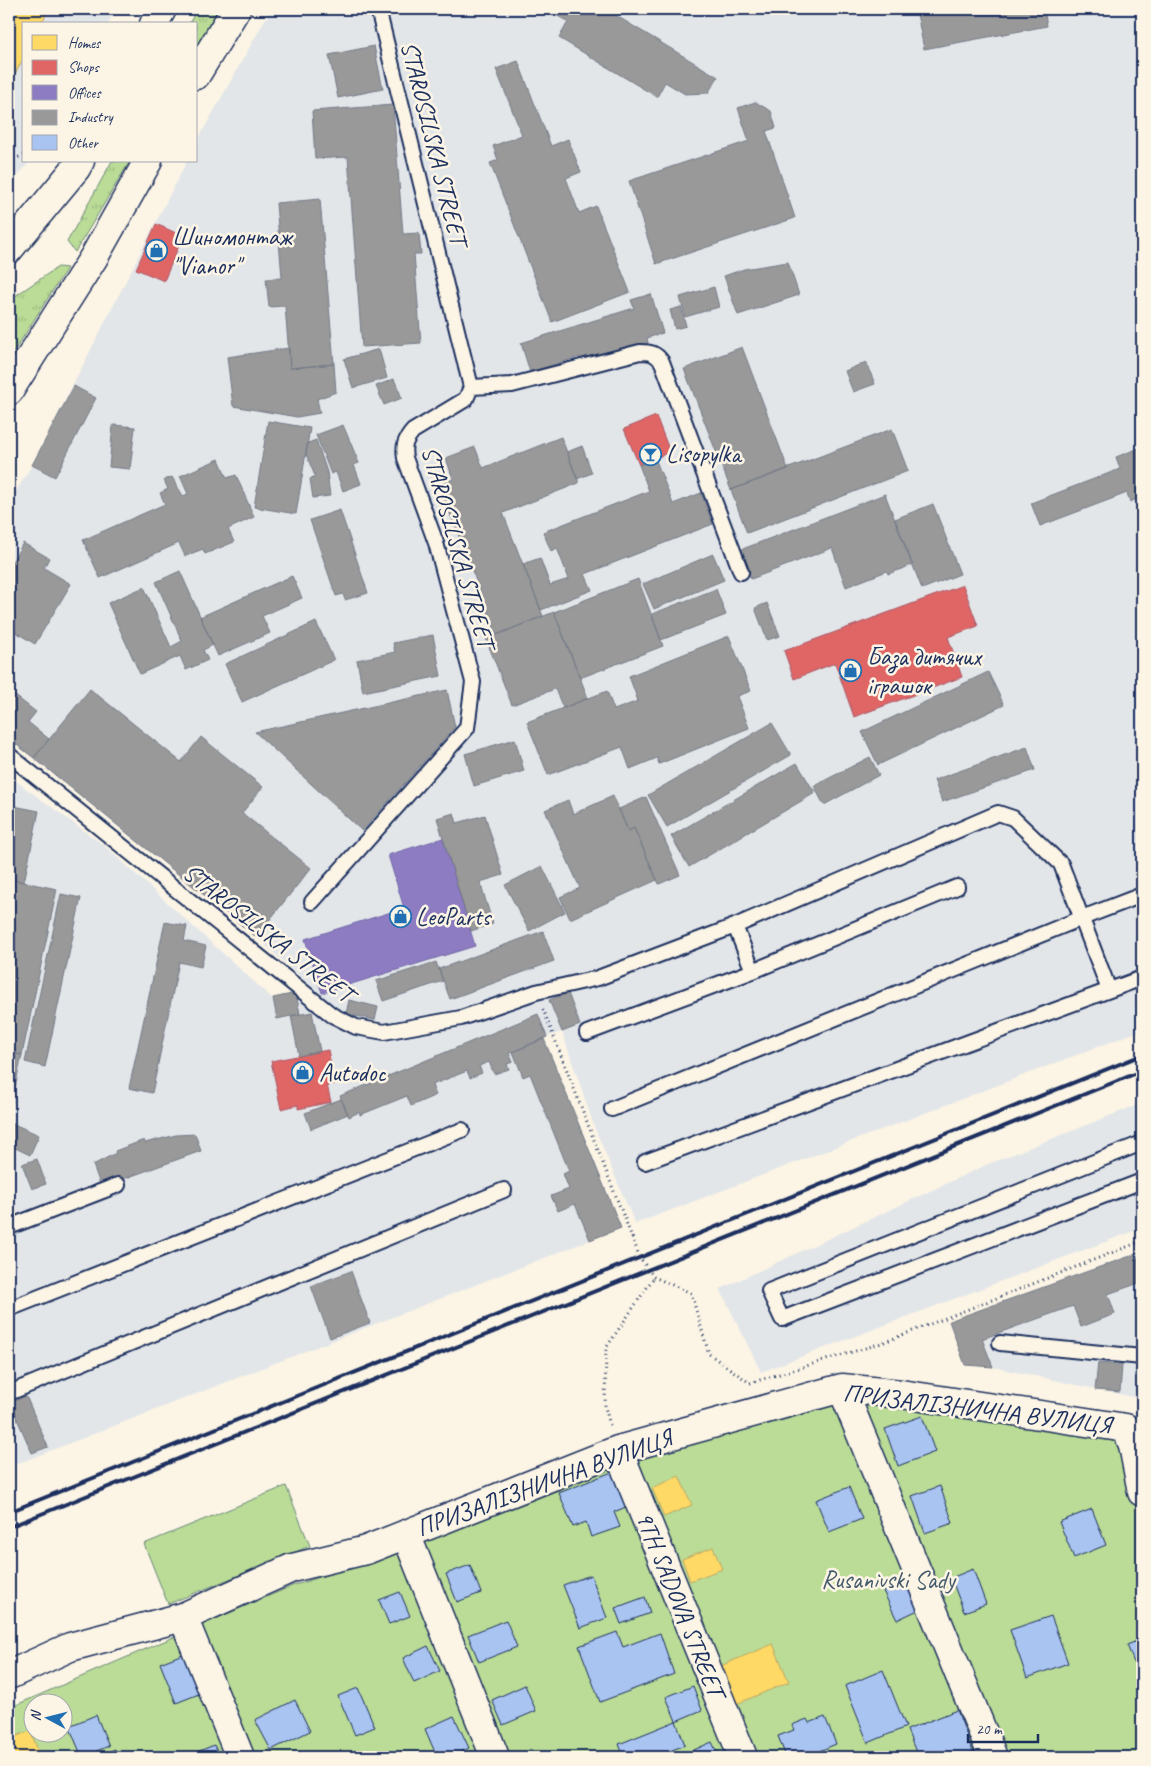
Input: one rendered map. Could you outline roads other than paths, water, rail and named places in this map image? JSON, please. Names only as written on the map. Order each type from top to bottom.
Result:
[{"type":"street","points":[[155,22],[162,9]]},
{"type":"street","points":[[198,72],[236,9]]},
{"type":"street","points":[[9,250],[79,162]]},
{"type":"street","points":[[9,391],[94,257],[147,162]]},
{"type":"street","points":[[842,1388],[993,1757]]},
{"type":"street","name":"ПРИЗАЛІЗНИЧНА ВУЛИЦЯ","points":[[9,1675],[70,1647],[183,1616],[292,1568],[366,1550],[618,1450],[842,1388],[910,1396],[1126,1428],[1133,1445],[1142,1492]]},
{"type":"street","name":"9TH SADOVA STREET","points":[[618,1450],[743,1757]]},
{"type":"street","points":[[406,1534],[495,1757]]},
{"type":"street","points":[[183,1616],[240,1757]]},
{"type":"lane","name":"STAROSILSKA STREET","points":[[312,902],[467,728],[473,682],[436,543],[405,458],[404,448],[406,438],[413,431],[466,400],[471,387],[378,9]]},
{"type":"lane","points":[[471,387],[512,385],[640,352],[650,352],[657,355],[662,362],[741,572]]},
{"type":"lane","name":"STAROSILSKA STREET","points":[[9,755],[332,1015],[356,1027],[384,1032],[461,1018],[536,992],[598,978],[735,926],[998,813],[1013,818],[1061,864],[1108,990]]},
{"type":"lane","points":[[587,1033],[753,971],[958,886]]},
{"type":"lane","points":[[612,1109],[1142,895]]},
{"type":"lane","points":[[735,926],[753,971]]},
{"type":"lane","points":[[645,1162],[1142,978]]},
{"type":"lane","points":[[9,1309],[462,1130]]},
{"type":"lane","points":[[1142,1143],[769,1290],[782,1319],[1142,1181]]},
{"type":"lane","points":[[9,1227],[118,1186]]},
{"type":"lane","points":[[9,1393],[504,1190]]},
{"type":"lane","points":[[1000,1343],[1142,1357]]},
{"type":"railway","points":[[9,1512],[1142,1055]]},
{"type":"railway","points":[[9,1527],[1142,1071]]},
{"type":"place","name":"Шиномонтаж \"Vianor\"","points":[[156,251]]},
{"type":"place","name":"Lisopylka","points":[[650,454]]},
{"type":"place","name":"База дитячих іграшок","points":[[851,671]]},
{"type":"place","name":"LeoParts","points":[[400,917]]},
{"type":"place","name":"Autodoc","points":[[303,1073]]},
{"type":"park label","name":"Rusanivski Sady","points":[[888,1580]]}]
